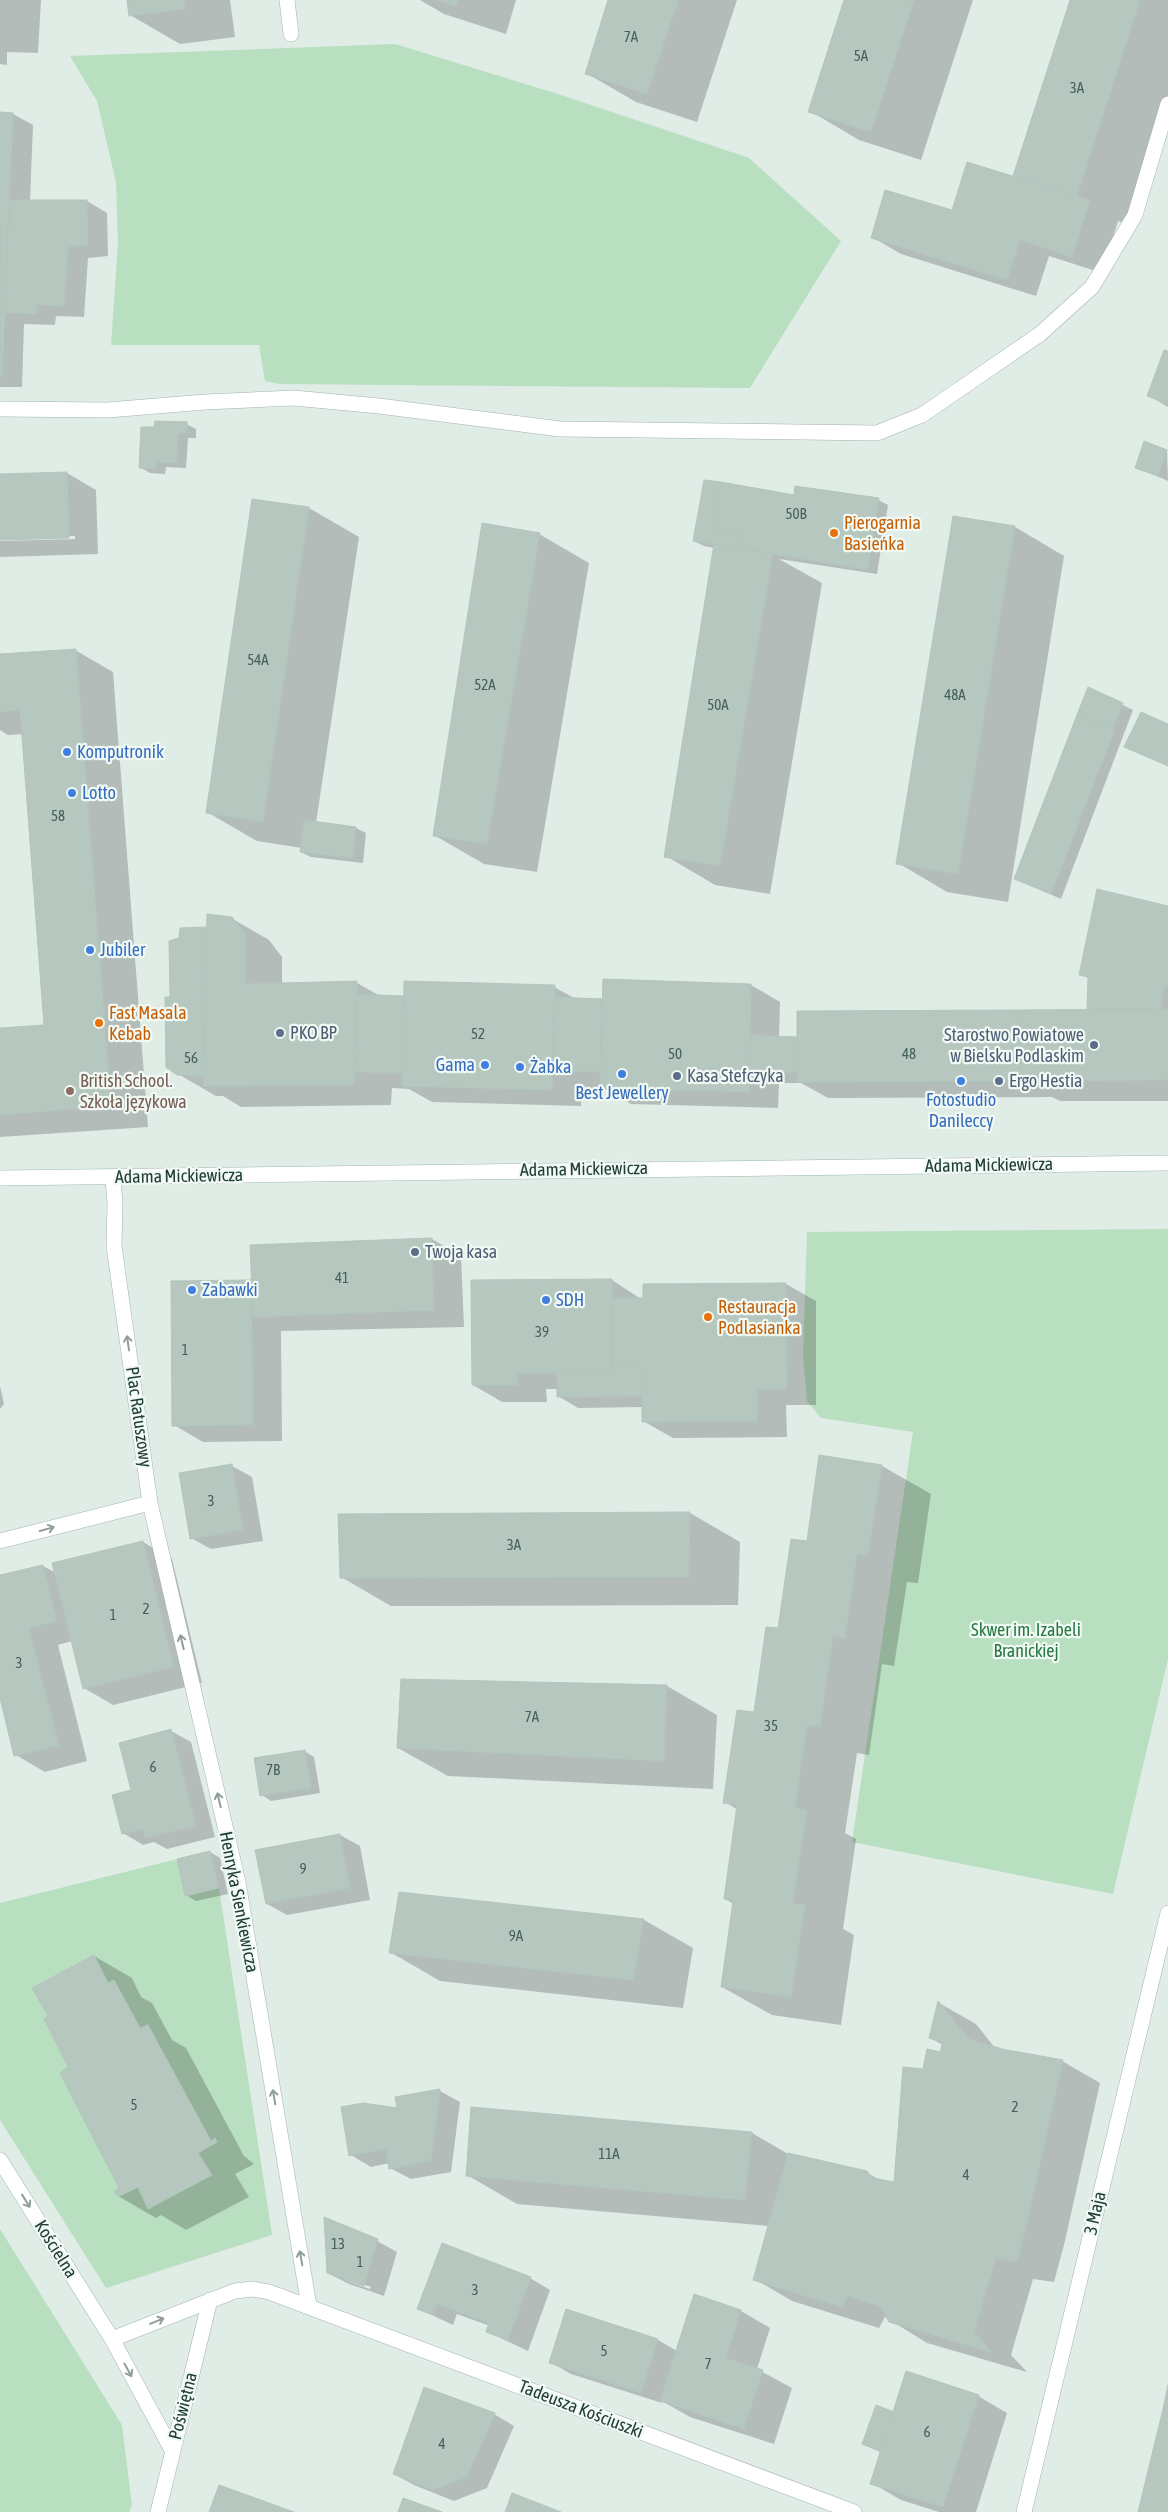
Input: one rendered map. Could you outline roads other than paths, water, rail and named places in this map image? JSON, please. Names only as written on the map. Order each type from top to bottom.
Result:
[{"type":"street","points":[[287,0],[291,34]]},
{"type":"street","points":[[0,410],[108,410],[206,402],[294,398],[389,407],[560,429],[877,433],[922,415],[1040,334],[1092,287],[1134,215],[1168,104]]},
{"type":"street","name":"Adama Mickiewicza","points":[[0,1178],[1168,1163]]},
{"type":"street","name":"Plac Ratuszowy","points":[[113,1178],[116,1204],[114,1246],[150,1503]]},
{"type":"street","points":[[0,1542],[150,1503]]},
{"type":"street","name":"Henryka Sienkiewicza","points":[[150,1503],[238,1882],[309,2306]]},
{"type":"street","name":"3 Maja","points":[[1024,2512],[1168,1913]]},
{"type":"street","name":"Kościelna","points":[[0,2160],[112,2339],[172,2450]]},
{"type":"street","points":[[112,2339],[235,2291],[253,2289],[309,2306]]},
{"type":"street","name":"Poświętna","points":[[158,2512],[210,2300]]},
{"type":"street","name":"Tadeusza Kościuszki","points":[[309,2306],[854,2512]]},
{"type":"place","name":"Pierogarnia Basieńka","points":[[834,533]]},
{"type":"place","name":"Komputronik","points":[[67,752]]},
{"type":"place","name":"Lotto","points":[[72,793]]},
{"type":"place","name":"Jubiler","points":[[90,950]]},
{"type":"place","name":"Fast Masala Kebab","points":[[99,1023]]},
{"type":"place","name":"PKO BP","points":[[280,1033]]},
{"type":"place","name":"Starostwo Powiatowe w Bielsku Podlaskim","points":[[1094,1045]]},
{"type":"place","name":"Gama","points":[[485,1065]]},
{"type":"place","name":"Żabka","points":[[520,1067]]},
{"type":"place","name":"Best Jewellery","points":[[622,1074]]},
{"type":"place","name":"Kasa Stefczyka","points":[[677,1076]]},
{"type":"place","name":"Fotostudio Danileccy","points":[[961,1081]]},
{"type":"place","name":"Ergo Hestia","points":[[999,1081]]},
{"type":"place","name":"British School. Szkoła językowa","points":[[70,1091]]},
{"type":"place","name":"Twoja kasa","points":[[415,1252]]},
{"type":"place","name":"Zabawki","points":[[192,1290]]},
{"type":"place","name":"SDH","points":[[546,1300]]},
{"type":"place","name":"Restauracja Podlasianka","points":[[708,1317]]},
{"type":"park label","name":"Skwer im. Izabeli Branickiej","points":[[1026,1640]]}]
